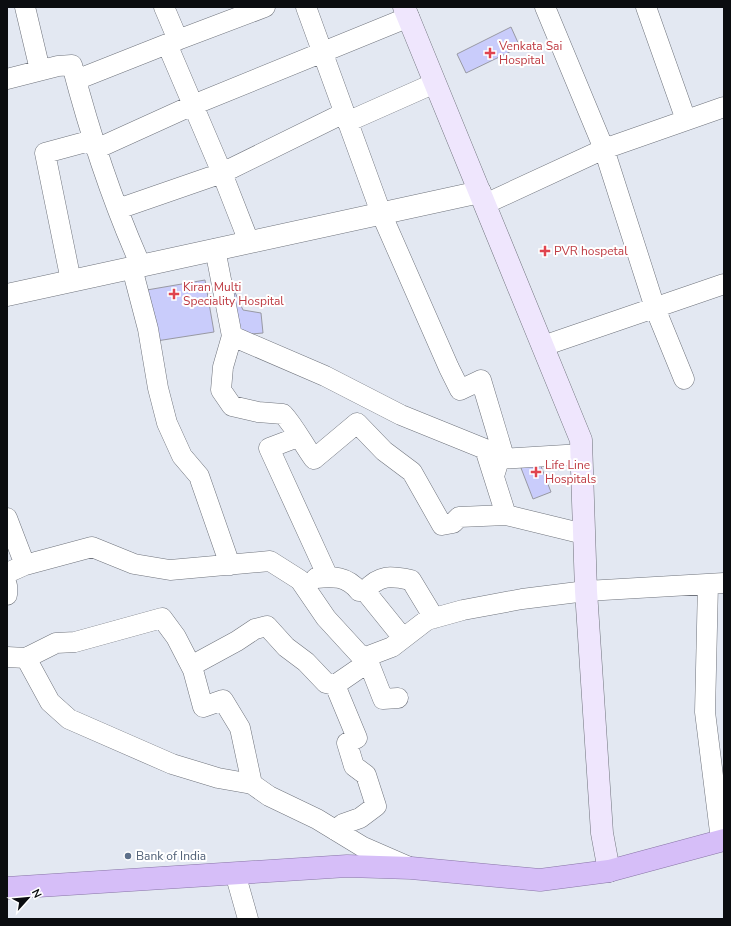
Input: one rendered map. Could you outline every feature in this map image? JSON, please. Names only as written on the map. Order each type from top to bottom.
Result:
[{"type":"highway","points":[[7,888],[347,866],[410,868],[540,880],[609,871],[722,840]]},
{"type":"main road","points":[[406,12],[581,440],[586,591],[602,833],[609,871]]},
{"type":"street","points":[[25,7],[40,70]]},
{"type":"street","points":[[164,7],[173,42],[193,105],[249,242]]},
{"type":"street","points":[[76,80],[265,7]]},
{"type":"street","points":[[306,7],[381,214],[460,390],[481,380],[502,450],[496,468]]},
{"type":"street","points":[[545,7],[604,149],[654,308],[684,379]]},
{"type":"street","points":[[646,7],[686,120]]},
{"type":"street","points":[[70,281],[45,153],[95,144],[322,53],[406,12]]},
{"type":"street","points":[[7,79],[58,66],[72,65],[95,144],[137,267],[158,388],[167,423],[182,456],[199,476],[230,565]]},
{"type":"street","points":[[118,209],[222,173],[346,118],[435,83]]},
{"type":"street","points":[[7,295],[381,214],[482,198],[604,149],[724,107]]},
{"type":"street","points":[[216,249],[232,336],[223,367],[221,390],[232,406],[258,412],[283,414],[290,421],[298,437],[314,459],[357,423],[384,451],[412,472],[442,525],[453,523],[459,517],[506,515],[584,534]]},
{"type":"street","points":[[543,346],[724,284]]},
{"type":"street","points":[[232,336],[325,376],[401,415],[485,449],[496,468],[506,515]]},
{"type":"street","points":[[298,437],[268,448],[328,577]]},
{"type":"street","points":[[496,468],[582,454]]},
{"type":"street","points":[[7,518],[25,564]]},
{"type":"street","points":[[7,573],[25,564],[92,547],[134,564],[170,570],[270,561],[300,580],[326,618],[365,660],[383,699],[398,698]]},
{"type":"street","points":[[365,591],[372,582],[390,575],[411,580],[434,618]]},
{"type":"street","points":[[300,580],[338,577],[353,583],[360,590],[365,591],[403,638]]},
{"type":"street","points":[[335,685],[365,660],[392,647],[427,620],[463,610],[522,599],[586,591],[716,583],[706,712],[722,840]]},
{"type":"street","points":[[7,585],[7,595]]},
{"type":"street","points":[[252,784],[240,728],[223,700],[204,707],[191,666],[176,637],[162,618],[74,642],[56,643],[17,658],[50,702],[69,719],[172,764],[218,778],[252,784],[269,796],[317,819],[363,846],[410,868]]},
{"type":"street","points":[[191,666],[237,641],[255,629],[267,626],[286,647],[306,662],[326,683],[335,685]]},
{"type":"street","points":[[335,685],[357,738],[347,743],[354,766],[366,775],[376,806],[360,818],[343,824],[335,830]]},
{"type":"street","points":[[235,873],[248,919]]},
{"type":"building","points":[[511,27],[520,47],[466,73],[457,54]]},
{"type":"building","points":[[205,280],[214,332],[150,342],[141,291]]},
{"type":"building","points":[[234,290],[243,310],[261,313],[263,333],[239,335],[224,292]]},
{"type":"building","points":[[539,461],[551,492],[533,499],[521,468]]},
{"type":"place","name":"Venkata Sai Hospital","points":[[490,53]]},
{"type":"place","name":"PVR hospetal","points":[[545,251]]},
{"type":"place","name":"Kiran Multi Speciality Hospital","points":[[174,294]]},
{"type":"place","name":"Life Line Hospitals","points":[[536,472]]},
{"type":"place","name":"Bank of India","points":[[128,856]]}]
